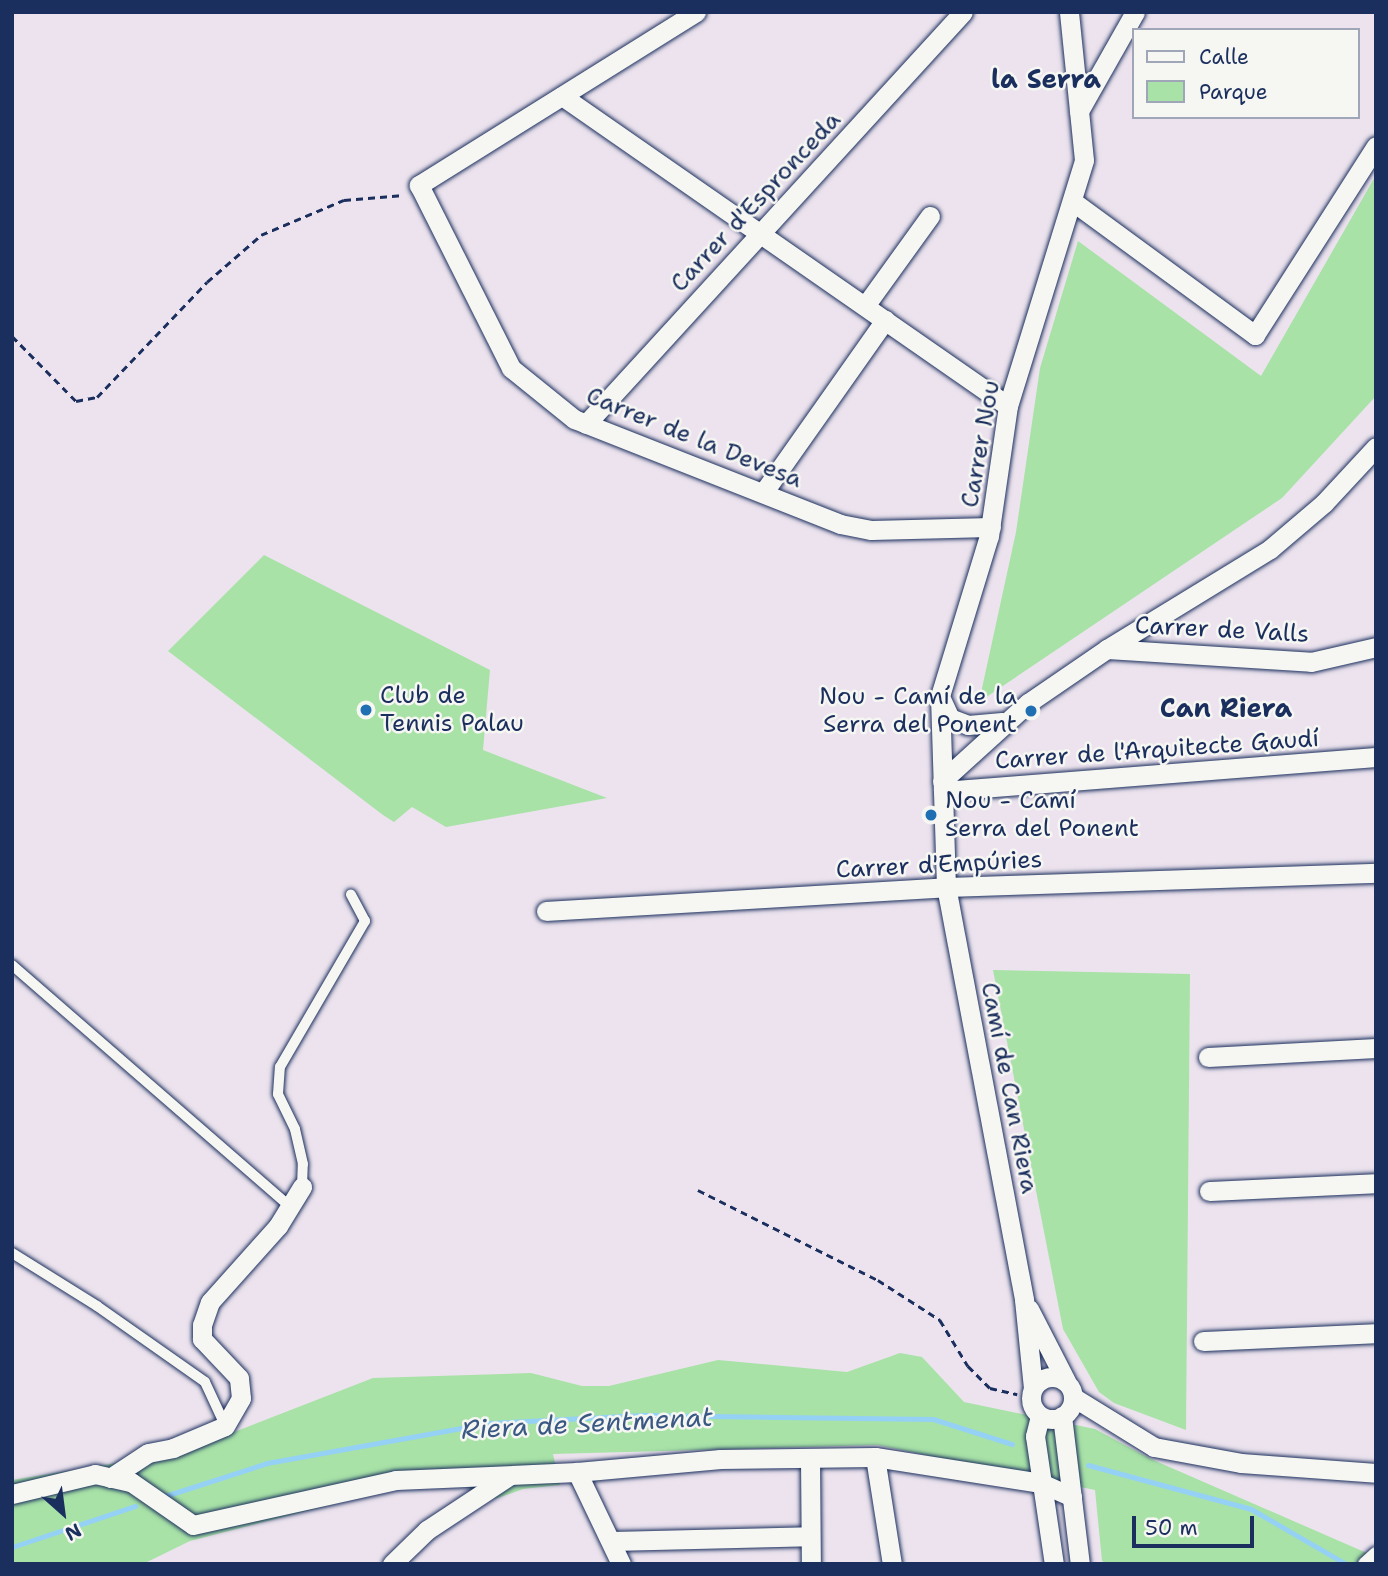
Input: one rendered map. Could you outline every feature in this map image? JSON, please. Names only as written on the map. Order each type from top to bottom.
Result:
[{"type":"street","points":[[420,188],[696,12]]},
{"type":"street","name":"Carrer d'Espronceda","points":[[586,424],[963,12]]},
{"type":"street","name":"Carrer Nou","points":[[946,887],[940,696],[991,527],[1008,406],[1084,160],[1069,12]]},
{"type":"street","points":[[1079,111],[1136,12]]},
{"type":"street","points":[[562,96],[1008,406]]},
{"type":"street","points":[[1072,201],[1255,335],[1376,146]]},
{"type":"street","name":"Carrer de la Devesa","points":[[420,188],[511,369],[586,424],[840,524],[872,530],[991,527]]},
{"type":"street","points":[[865,306],[930,216]]},
{"type":"street","points":[[763,493],[885,320]]},
{"type":"street","points":[[943,786],[1002,722],[1107,649],[1270,549],[1324,503],[1376,447]]},
{"type":"street","name":"Carrer de Valls","points":[[1107,649],[1311,662],[1376,647]]},
{"type":"street","points":[[940,696],[950,718],[968,724],[1002,722]]},
{"type":"street","name":"Carrer de l'Arquitecte Gaudí","points":[[943,786],[1376,757]]},
{"type":"street","name":"Carrer d'Empúries","points":[[546,911],[946,887],[1376,873]]},
{"type":"street","name":"Camí de Can Riera","points":[[946,887],[1024,1298],[1031,1392]]},
{"type":"street","points":[[1208,1057],[1376,1048]]},
{"type":"street","points":[[1209,1191],[1376,1183]]},
{"type":"street","points":[[110,1478],[148,1453],[173,1448],[225,1426],[241,1398],[239,1378],[202,1339],[202,1325],[210,1302],[290,1207],[302,1187]]},
{"type":"street","name":"Camí de Can Riera","points":[[1024,1298],[1070,1389]]},
{"type":"street","points":[[1203,1341],[1376,1333]]},
{"type":"street","points":[[1054,1564],[1035,1436],[1040,1416],[1031,1392],[1048,1377],[1070,1389],[1154,1447],[1241,1463],[1376,1473]]},
{"type":"street","points":[[1070,1389],[1062,1416],[1080,1564]]},
{"type":"street","points":[[1040,1416],[1062,1416]]},
{"type":"street","points":[[12,1494],[95,1474],[131,1482],[193,1525],[396,1480],[577,1472],[720,1459],[875,1457],[1041,1483],[1072,1497]]},
{"type":"street","points":[[875,1457],[892,1564]]},
{"type":"street","points":[[810,1459],[811,1564]]},
{"type":"street","points":[[577,1472],[621,1564]]},
{"type":"street","points":[[392,1564],[427,1530],[511,1475]]},
{"type":"street","points":[[611,1541],[810,1536]]},
{"type":"street","points":[[1365,1564],[1376,1554]]},
{"type":"lane","points":[[302,1187],[303,1164],[295,1129],[278,1094],[280,1067],[365,920],[351,895]]},
{"type":"lane","points":[[12,965],[290,1207]]},
{"type":"lane","points":[[12,1253],[205,1382],[225,1426]]},
{"type":"path","points":[[12,336],[76,401],[97,397],[207,282],[261,235],[344,200],[420,188]]},
{"type":"path","points":[[698,1190],[878,1280],[940,1320],[968,1367],[990,1388],[1031,1392]]},
{"type":"green space","points":[[1376,175],[1376,396],[1282,498],[979,702],[1016,532],[1040,368],[1078,241],[1261,376]]},
{"type":"green space","name":"Club de Tennis Palau","points":[[264,555],[490,670],[483,750],[607,798],[446,827],[412,807],[394,822],[383,815],[168,651]]},
{"type":"green space","points":[[993,970],[1190,974],[1186,1430],[1114,1403],[1099,1392],[1063,1329]]},
{"type":"green space","points":[[900,1353],[922,1357],[964,1402],[1095,1429],[1151,1459],[1376,1557],[1376,1564],[1108,1564],[1102,1561],[1095,1490],[877,1445],[553,1454],[560,1485],[523,1489],[498,1498],[484,1500],[464,1484],[401,1487],[190,1541],[143,1564],[12,1564],[12,1480],[183,1452],[373,1378],[531,1373],[582,1386],[609,1386],[718,1360],[847,1372]]},
{"type":"waterway","name":"Riera de Sentmenat","points":[[165,1496],[267,1463],[490,1423],[643,1415],[933,1419],[1012,1444]]},
{"type":"waterway","name":"Riera de Sentmenat","points":[[1088,1465],[1251,1509],[1346,1564]]},
{"type":"waterway","name":"Riera de Sentmenat","points":[[12,1547],[135,1506]]},
{"type":"place","name":"Club de Tennis Palau","points":[[366,710]]},
{"type":"place","name":"Nou - Camí de la Serra del Ponent","points":[[1031,711]]},
{"type":"place","name":"Nou - Camí Serra del Ponent","points":[[931,815]]},
{"type":"district","name":"la Serra","points":[[1046,79]]},
{"type":"district","name":"Can Riera","points":[[1226,708]]}]
